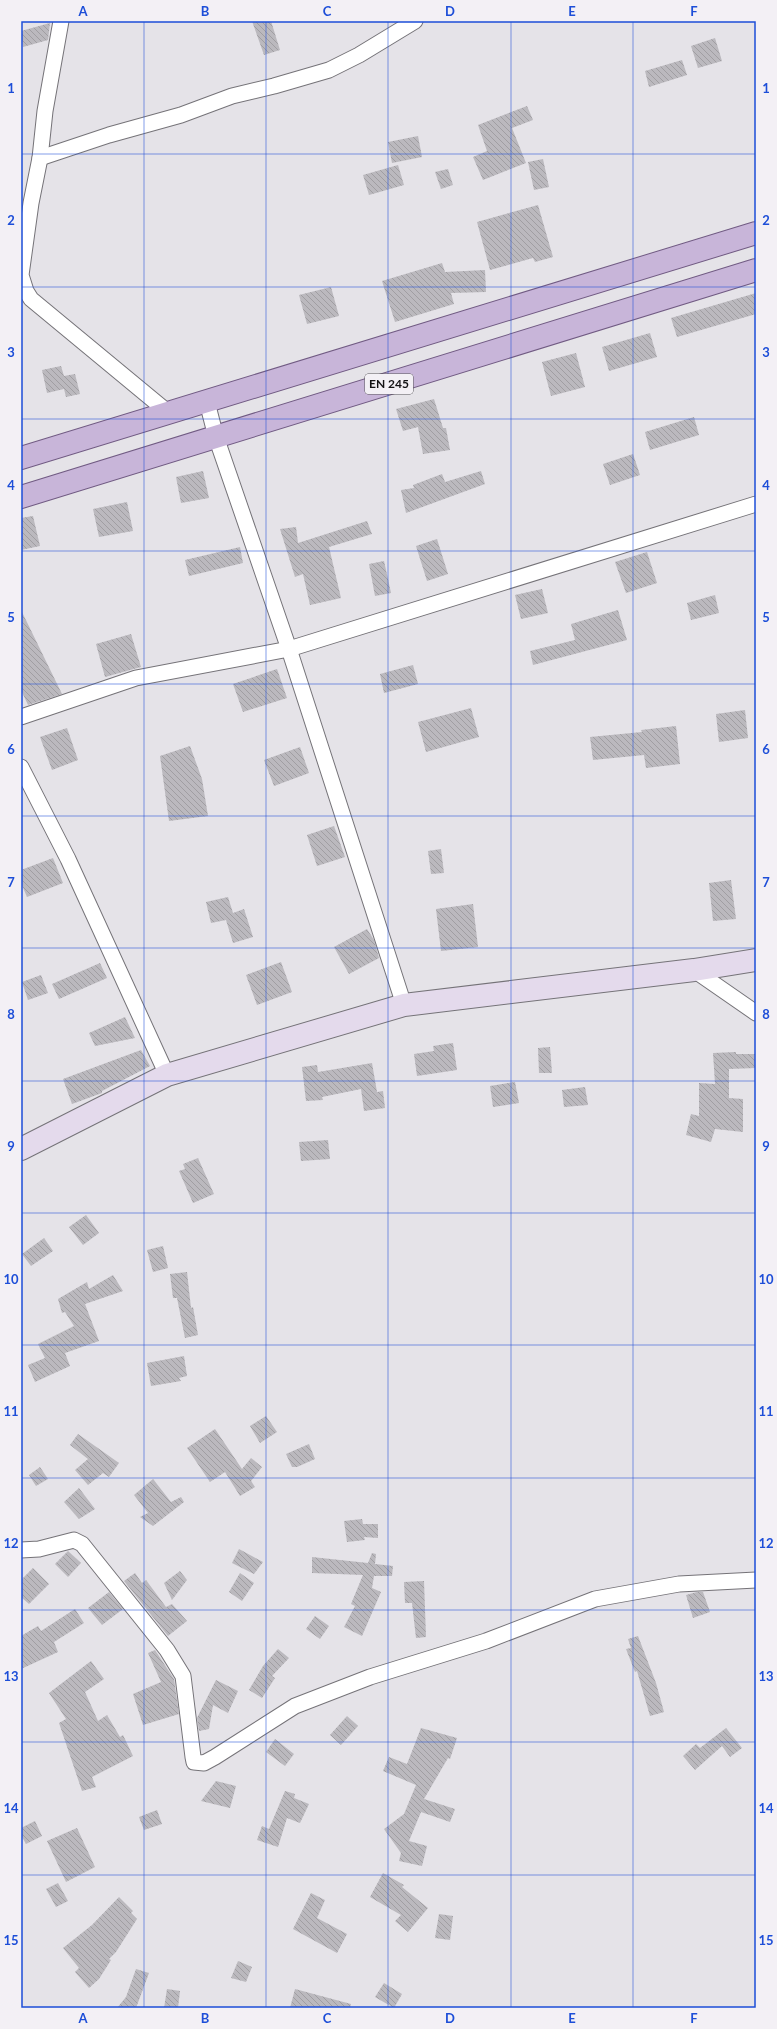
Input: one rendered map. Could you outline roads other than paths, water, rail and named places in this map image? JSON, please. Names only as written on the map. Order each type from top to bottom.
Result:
[{"type":"main road","points":[[21,458],[170,414],[756,233]]},
{"type":"main road","name":"EN 245","points":[[21,497],[756,270]]},
{"type":"main road","points":[[21,1149],[167,1075],[404,1005],[694,970],[756,960]]},
{"type":"street","points":[[61,21],[45,111],[40,158],[31,203],[21,275],[26,291],[42,308],[170,414]]},
{"type":"street","points":[[40,158],[109,135],[181,115],[232,96],[274,86],[329,70],[359,55],[415,21]]},
{"type":"street","points":[[207,402],[216,438],[290,649],[404,1005]]},
{"type":"street","points":[[21,717],[136,678],[290,649],[756,504]]},
{"type":"street","points":[[21,767],[68,859],[167,1075]]},
{"type":"street","points":[[694,970],[756,1013]]},
{"type":"street","points":[[21,1550],[39,1549],[74,1540],[82,1544],[167,1650],[183,1676],[193,1757],[194,1762],[199,1764],[215,1757],[295,1706],[370,1677],[486,1641],[595,1599],[679,1584],[756,1580]]}]
